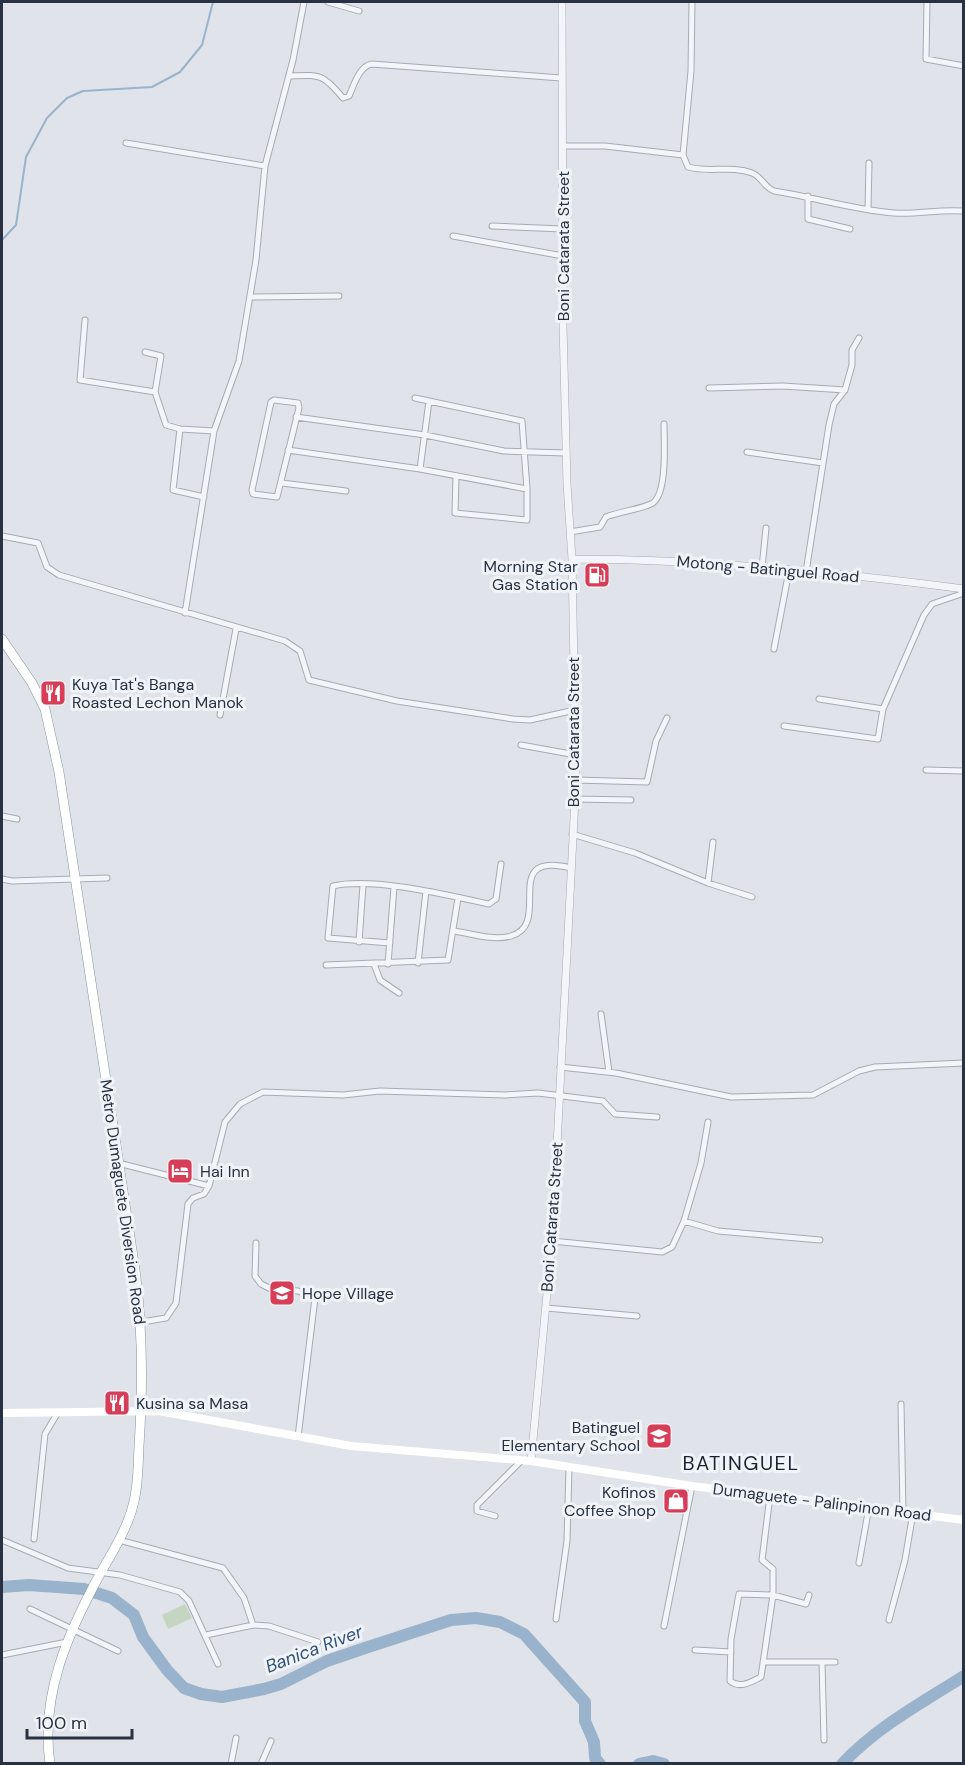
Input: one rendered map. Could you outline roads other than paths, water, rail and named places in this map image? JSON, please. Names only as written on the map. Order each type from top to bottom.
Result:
[{"type":"highway","name":"Metro Dumaguete Diversion Road","points":[[2,639],[32,682],[45,709],[59,772],[142,1322],[141,1410],[134,1503],[119,1540],[100,1573],[67,1642],[49,1702],[50,1764]]},
{"type":"main road","name":"Dumaguete - Palinpinon Road","points":[[2,1413],[57,1414],[141,1410],[175,1413],[351,1446],[526,1461],[692,1486],[963,1520]]},
{"type":"street","points":[[185,613],[214,431],[239,361],[250,297],[265,166],[289,76],[304,2]]},
{"type":"street","points":[[328,2],[359,10]]},
{"type":"street","name":"Boni Catarata Street","points":[[526,1461],[546,1308],[552,1241],[573,799],[576,780],[572,559],[566,453],[562,2]]},
{"type":"street","points":[[692,2],[691,71],[683,155],[685,164],[692,168],[748,171],[758,176],[768,189],[896,214],[937,209],[963,211]]},
{"type":"street","points":[[927,2],[926,59],[963,66]]},
{"type":"street","points":[[289,76],[315,75],[327,79],[343,98],[349,96],[361,70],[367,65],[561,78]]},
{"type":"street","points":[[126,143],[265,166]]},
{"type":"street","points":[[563,146],[605,146],[683,155]]},
{"type":"street","points":[[868,209],[869,163]]},
{"type":"street","points":[[808,196],[808,219],[850,229]]},
{"type":"street","points":[[492,226],[563,229]]},
{"type":"street","points":[[453,236],[563,256]]},
{"type":"street","points":[[250,297],[339,296]]},
{"type":"street","points":[[85,320],[80,380],[155,393]]},
{"type":"street","points":[[806,572],[832,413],[845,390],[851,369],[852,350],[859,338]]},
{"type":"street","points":[[145,352],[161,356],[155,393],[164,423],[180,429],[214,431]]},
{"type":"street","points":[[709,388],[775,386],[845,390]]},
{"type":"street","points":[[416,398],[518,419],[523,426],[527,520],[455,513],[456,476]]},
{"type":"street","points":[[274,400],[298,403],[296,417],[277,497],[253,494],[271,402],[274,400]]},
{"type":"street","points":[[420,469],[429,401]]},
{"type":"street","points":[[296,417],[425,435],[525,454],[566,453]]},
{"type":"street","points":[[570,532],[600,527],[606,517],[654,502],[662,483],[664,424]]},
{"type":"street","points":[[180,429],[173,490],[204,497]]},
{"type":"street","points":[[288,450],[420,469],[527,489]]},
{"type":"street","points":[[747,452],[823,463]]},
{"type":"street","points":[[282,483],[346,491]]},
{"type":"street","points":[[762,568],[766,528]]},
{"type":"street","points":[[2,536],[38,543],[47,567],[58,575],[236,629],[285,641],[300,651],[309,680],[397,701],[513,719],[530,720],[575,710]]},
{"type":"street","name":"Motong - Batinguel Road","points":[[572,559],[640,559],[762,568],[963,591]]},
{"type":"street","points":[[774,650],[789,571]]},
{"type":"street","points":[[784,726],[878,740],[884,709],[924,615],[932,604],[963,591]]},
{"type":"street","points":[[220,715],[236,629]]},
{"type":"street","points":[[819,699],[884,709]]},
{"type":"street","points":[[576,780],[647,782],[656,741],[667,718]]},
{"type":"street","points":[[521,745],[576,755]]},
{"type":"street","points":[[926,770],[963,771]]},
{"type":"street","points":[[573,799],[631,800]]},
{"type":"street","points":[[2,816],[17,819]]},
{"type":"street","points":[[572,834],[635,853],[708,883],[752,897]]},
{"type":"street","points":[[708,883],[713,842]]},
{"type":"street","points":[[390,943],[331,939],[328,935],[333,886],[363,885],[426,891],[493,903],[501,864]]},
{"type":"street","points":[[454,931],[501,938],[513,936],[524,928],[529,915],[534,871],[542,865],[552,864],[571,868]]},
{"type":"street","points":[[2,879],[107,878]]},
{"type":"street","points":[[359,942],[363,885]]},
{"type":"street","points":[[388,964],[394,888]]},
{"type":"street","points":[[418,963],[426,891]]},
{"type":"street","points":[[326,965],[448,960],[458,898]]},
{"type":"street","points":[[374,964],[380,980],[399,993]]},
{"type":"street","points":[[601,1014],[609,1072]]},
{"type":"street","points":[[560,1067],[609,1072],[731,1097],[813,1095],[859,1071],[875,1067],[963,1064]]},
{"type":"street","points":[[142,1322],[166,1318],[176,1303],[188,1204],[193,1198],[204,1194],[209,1186],[225,1122],[240,1104],[263,1092],[343,1095],[380,1091],[560,1095],[603,1101],[615,1114],[657,1117]]},
{"type":"street","points":[[552,1241],[663,1252],[672,1247],[684,1221],[701,1163],[708,1122]]},
{"type":"street","points":[[118,1163],[209,1186]]},
{"type":"street","points":[[684,1221],[718,1231],[820,1240]]},
{"type":"street","points":[[256,1243],[255,1276],[261,1284],[271,1289],[298,1291],[315,1298],[298,1437]]},
{"type":"street","points":[[546,1308],[637,1316]]},
{"type":"street","points":[[901,1404],[903,1512]]},
{"type":"street","points":[[34,1539],[45,1434],[57,1414]]},
{"type":"street","points":[[495,1516],[481,1515],[477,1505],[526,1461]]},
{"type":"street","points":[[555,1619],[567,1541],[568,1467]]},
{"type":"street","points":[[664,1626],[692,1486]]},
{"type":"street","points":[[771,1496],[762,1560],[773,1569],[773,1595],[761,1677],[744,1685],[730,1682],[731,1652],[739,1594],[773,1595],[806,1604],[809,1595]]},
{"type":"street","points":[[859,1563],[869,1508]]},
{"type":"street","points":[[889,1620],[905,1560],[913,1513]]},
{"type":"street","points":[[2,1540],[68,1568],[100,1573],[180,1592],[189,1601],[218,1664]]},
{"type":"street","points":[[119,1540],[223,1568],[244,1598],[253,1625]]},
{"type":"street","points":[[30,1609],[118,1651]]},
{"type":"street","points":[[206,1635],[253,1625],[269,1626],[318,1642]]},
{"type":"street","points":[[2,1655],[67,1642]]},
{"type":"street","points":[[695,1650],[731,1652]]},
{"type":"street","points":[[763,1662],[835,1662]]},
{"type":"street","points":[[822,1662],[824,1740]]},
{"type":"street","points":[[231,1764],[236,1738]]},
{"type":"street","points":[[261,1764],[271,1741]]},
{"type":"waterway","points":[[2,240],[16,225],[26,157],[47,118],[67,98],[83,91],[152,87],[180,72],[202,45],[213,2]]},
{"type":"waterway","name":"Banica River","points":[[2,1587],[29,1585],[84,1589],[112,1598],[134,1615],[143,1637],[167,1670],[184,1688],[201,1694],[222,1697],[281,1684],[327,1661],[451,1620],[476,1618],[500,1622],[524,1634],[585,1702],[585,1721],[594,1742],[595,1758],[600,1764]]},
{"type":"waterway","name":"Banica River","points":[[842,1764],[885,1727],[964,1676]]},
{"type":"waterway","name":"Banica River","points":[[639,1764],[653,1761],[664,1764]]},
{"type":"place","name":"Morning Star Gas Station","points":[[597,575]]},
{"type":"place","name":"Kuya Tat's Banga Roasted Lechon Manok","points":[[53,693]]},
{"type":"place","name":"Hai Inn","points":[[180,1171]]},
{"type":"place","name":"Hope Village","points":[[282,1293]]},
{"type":"place","name":"Kusina sa Masa","points":[[117,1403]]},
{"type":"place","name":"Batinguel Elementary School","points":[[659,1436]]},
{"type":"place","name":"Kofinos Coffee Shop","points":[[676,1501]]},
{"type":"district","name":"BATINGUEL","points":[[741,1463]]}]
